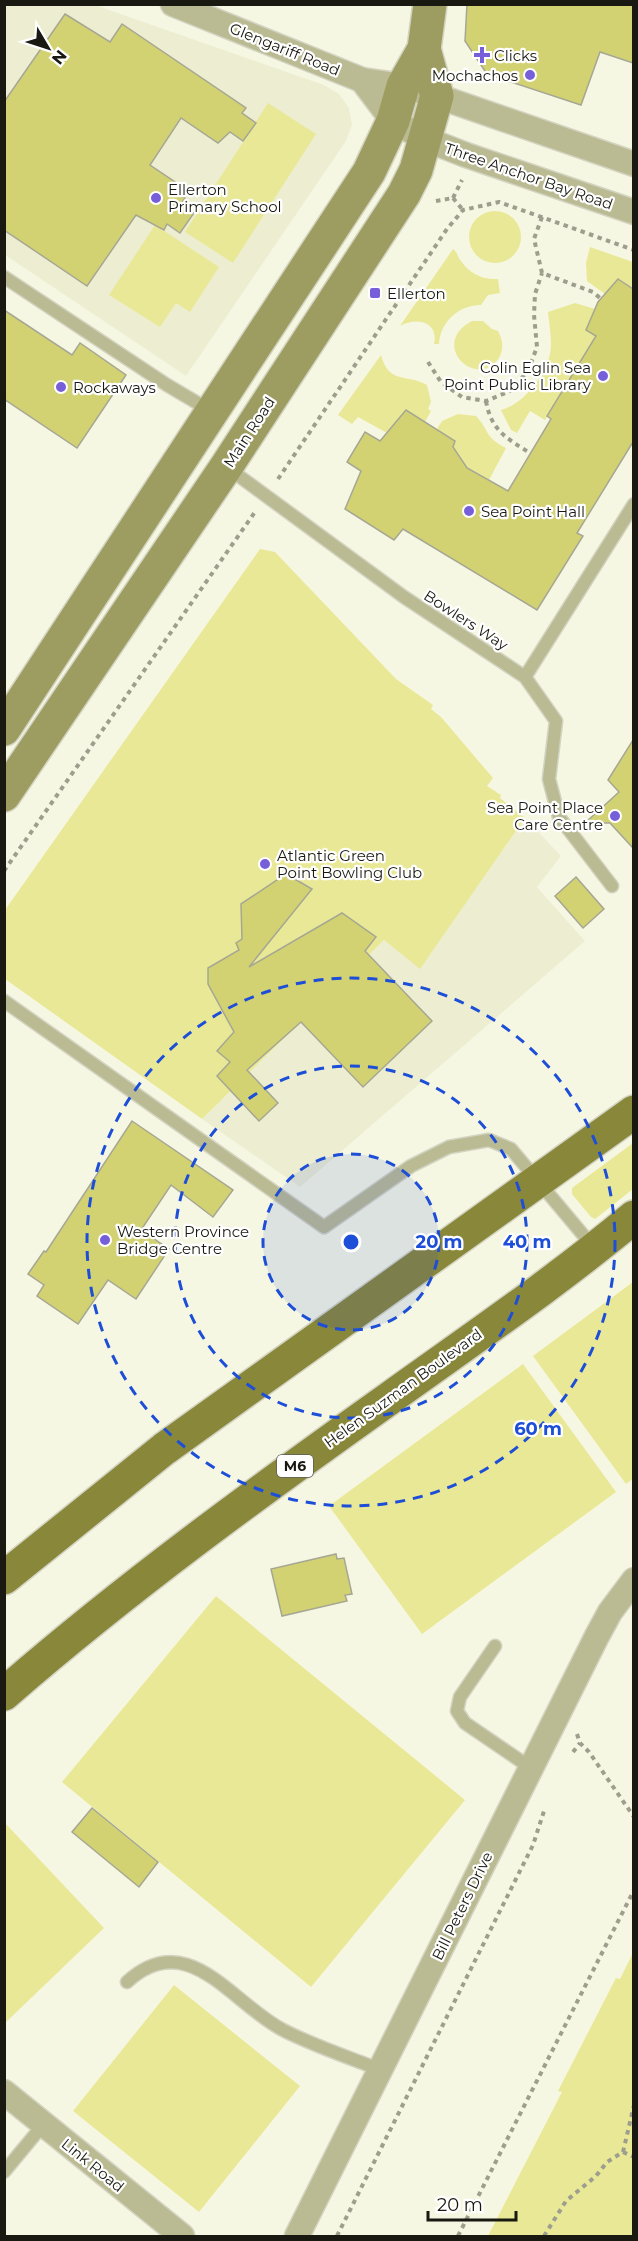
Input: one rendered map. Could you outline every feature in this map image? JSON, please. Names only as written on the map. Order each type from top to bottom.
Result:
[{"type":"main road","points":[[8,716],[213,412],[369,172],[393,122],[403,86],[424,49],[430,4]]},
{"type":"main road","points":[[424,49],[437,96]]},
{"type":"main road","name":"Main Road","points":[[4,795],[226,467],[404,194],[416,170],[437,96]]},
{"type":"main road","points":[[4,1578],[164,1449],[633,1112]]},
{"type":"main road","name":"Helen Suzman Boulevard","points":[[4,1694],[47,1656],[233,1510],[595,1249],[633,1216]]},
{"type":"main road","points":[[4,1714],[47,1656]]},
{"type":"street","name":"Glengariff Road","points":[[173,4],[362,80],[403,86],[437,96]]},
{"type":"street","points":[[362,80],[393,122]]},
{"type":"street","points":[[437,96],[633,164]]},
{"type":"street","name":"Three Anchor Bay Road","points":[[393,122],[425,139],[466,155],[633,212]]},
{"type":"street","points":[[8,716],[46,734]]},
{"type":"street","name":"Bill Peters Drive","points":[[297,2236],[602,1628],[633,1580]]},
{"type":"street","name":"Link Road","points":[[4,2092],[182,2236]]},
{"type":"lane","points":[[4,277],[167,385],[213,412]]},
{"type":"lane","name":"Bowlers Way","points":[[226,467],[404,597],[525,677]]},
{"type":"lane","points":[[612,886],[559,817],[549,779],[556,721],[525,677],[633,504]]},
{"type":"lane","points":[[4,1001],[324,1227],[411,1167],[449,1147],[489,1140],[511,1149],[595,1249]]},
{"type":"lane","points":[[495,1646],[460,1697],[457,1711],[465,1723],[531,1768]]},
{"type":"lane","points":[[127,1982],[146,1968],[161,1963],[178,1962],[194,1966],[208,1974],[281,2030],[381,2070]]},
{"type":"lane","points":[[4,2172],[43,2124]]},
{"type":"path","points":[[463,178],[453,198],[464,210]]},
{"type":"path","points":[[4,871],[267,495],[447,229],[464,210],[499,202],[633,250]]},
{"type":"path","points":[[428,362],[441,382],[462,396],[486,400],[510,392],[528,370],[537,347],[535,294],[542,273],[534,239],[542,217]]},
{"type":"path","points":[[542,273],[593,292],[601,299]]},
{"type":"path","points":[[486,400],[489,415],[496,427],[506,438],[530,453]]},
{"type":"path","points":[[577,1728],[580,1743],[590,1752],[633,1817]]},
{"type":"path","points":[[573,1752],[580,1743]]},
{"type":"path","points":[[337,2236],[533,1845],[545,1808]]},
{"type":"path","points":[[458,2236],[633,1890]]},
{"type":"path","points":[[544,2236],[566,2201],[596,2176],[607,2162],[623,2152],[633,2105]]},
{"type":"path","points":[[623,2152],[633,2157]]},
{"type":"shaded area","name":"Ellerton Primary School","points":[[4,5],[95,5],[324,85],[339,94],[349,108],[352,125],[346,141],[186,376],[5,255]]},
{"type":"shaded area","points":[[268,103],[316,134],[233,263],[185,232]]},
{"type":"shaded area","points":[[495,211],[505,213],[513,219],[519,227],[521,237],[519,247],[513,255],[505,261],[495,263],[485,261],[477,255],[471,247],[469,237],[471,227],[477,219],[485,213]]},
{"type":"shaded area","points":[[155,225],[219,267],[190,312],[176,303],[160,327],[109,295]]},
{"type":"shaded area","points":[[590,247],[633,262],[633,286],[618,279],[605,294],[587,281],[586,263]]},
{"type":"shaded area","points":[[453,249],[473,273],[498,279],[500,293],[488,295],[481,305],[465,308],[452,316],[443,329],[439,344],[434,344],[433,330],[425,323],[413,322],[400,326]]},
{"type":"shaded area","points":[[575,303],[595,309],[596,336],[545,420],[530,411],[517,433],[511,430],[501,410],[519,401],[535,385],[547,365],[551,345],[548,312]]},
{"type":"shaded area","points":[[472,321],[483,321],[500,334],[502,351],[490,367],[479,369],[469,367],[455,352],[455,341],[460,331]]},
{"type":"shaded area","points":[[381,355],[384,364],[394,375],[427,385],[431,402],[428,409],[431,411],[425,422],[387,433],[358,417],[352,424],[338,415]]},
{"type":"shaded area","points":[[458,414],[476,416],[491,437],[506,448],[489,480],[485,482],[481,475],[470,472],[448,459],[455,441],[437,429],[442,421]]},
{"type":"shaded area","name":"Atlantic Green Point Bowling Club","points":[[260,549],[275,552],[396,679],[433,705],[431,709],[441,717],[493,778],[487,786],[501,795],[500,798],[525,818],[420,969],[384,940],[202,1119],[5,979],[5,910]]},
{"type":"shaded area","points":[[525,818],[561,856],[537,887],[585,941],[300,1187],[202,1119],[384,940],[420,968]]},
{"type":"shaded area","points":[[633,1143],[633,1189],[595,1219],[591,1217],[572,1194],[572,1188]]},
{"type":"shaded area","points":[[633,1282],[634,1478],[626,1484],[533,1356]]},
{"type":"shaded area","points":[[523,1364],[616,1492],[422,1634],[329,1506]]},
{"type":"shaded area","points":[[216,1596],[465,1800],[311,1987],[62,1782]]},
{"type":"shaded area","points":[[5,1823],[104,1928],[5,2023]]},
{"type":"shaded area","points":[[633,1953],[633,2236],[488,2236],[562,2092],[558,2091],[616,1978],[620,1979]]},
{"type":"shaded area","points":[[174,1985],[300,2086],[199,2212],[73,2111]]},
{"type":"building","points":[[467,4],[633,4],[633,63],[600,52],[581,105],[487,74],[465,41]]},
{"type":"building","points":[[65,14],[110,42],[122,24],[246,108],[242,113],[256,123],[243,141],[230,132],[218,143],[181,118],[150,165],[187,190],[182,196],[185,198],[181,204],[194,213],[180,233],[167,224],[164,230],[136,215],[87,286],[4,230],[4,102]]},
{"type":"building","name":"Sea Point Hall","points":[[618,279],[633,289],[633,442],[577,533],[583,536],[537,610],[403,529],[394,540],[345,509],[361,471],[347,462],[365,432],[380,441],[406,410],[455,441],[453,447],[467,468],[508,491],[551,419],[547,416],[596,336],[586,330],[598,302]]},
{"type":"building","name":"Rockaways","points":[[4,310],[72,355],[80,343],[126,375],[77,448],[4,399]]},
{"type":"building","points":[[633,740],[633,848],[610,823],[585,823],[619,792],[608,780]]},
{"type":"building","points":[[286,874],[312,889],[249,967],[342,913],[376,937],[365,951],[432,1021],[363,1087],[301,1022],[247,1070],[278,1103],[259,1121],[217,1076],[230,1062],[217,1051],[234,1032],[208,984],[208,968],[239,950],[236,943],[242,939],[241,904]]},
{"type":"building","points":[[576,877],[604,909],[583,928],[555,896]]},
{"type":"building","name":"Western Province Bridge Centre","points":[[132,1121],[233,1190],[213,1217],[171,1185],[141,1230],[169,1249],[136,1299],[108,1280],[78,1324],[37,1296],[44,1285],[28,1274],[44,1251],[46,1252]]},
{"type":"building","points":[[336,1554],[337,1559],[344,1558],[352,1594],[345,1595],[347,1601],[282,1616],[271,1569]]},
{"type":"building","points":[[92,1808],[158,1862],[139,1887],[72,1832]]},
{"type":"place","name":"Clicks","points":[[482,55]]},
{"type":"place","name":"Mochachos","points":[[530,75]]},
{"type":"place","name":"Ellerton Primary School","points":[[156,198]]},
{"type":"place","name":"Ellerton","points":[[375,293]]},
{"type":"place","name":"Colin Eglin Sea Point Public Library","points":[[603,376]]},
{"type":"place","name":"Rockaways","points":[[61,387]]},
{"type":"place","name":"Sea Point Hall","points":[[469,511]]},
{"type":"place","name":"Sea Point Place Care Centre","points":[[615,816]]},
{"type":"place","name":"Atlantic Green Point Bowling Club","points":[[265,864]]},
{"type":"place","name":"Western Province Bridge Centre","points":[[105,1240]]}]
